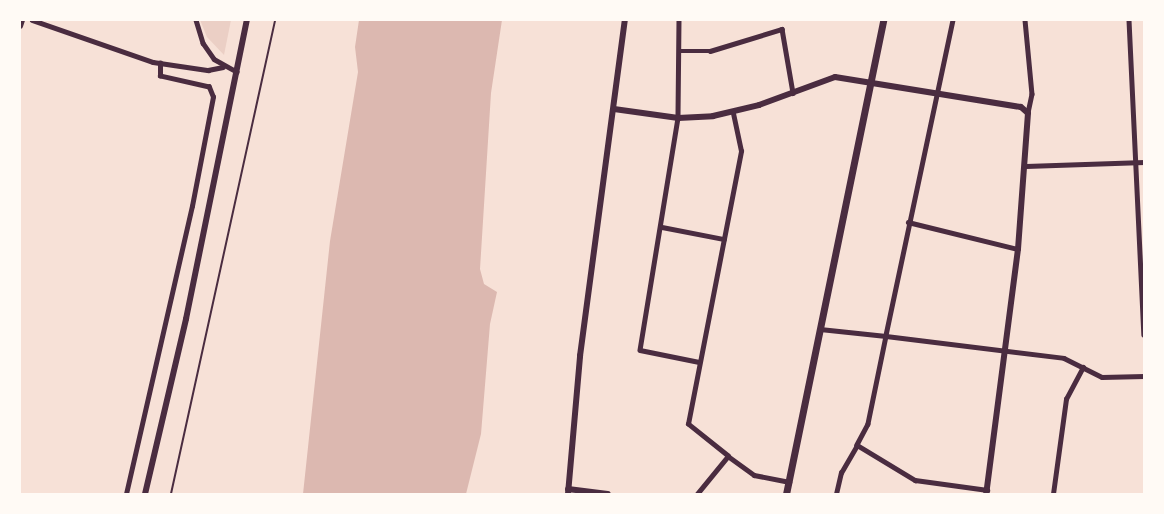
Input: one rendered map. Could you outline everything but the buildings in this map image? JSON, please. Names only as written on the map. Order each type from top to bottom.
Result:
[{"type":"main road","points":[[786,495],[883,20]]},
{"type":"street","points":[[20,26],[22,20]]},
{"type":"street","points":[[32,20],[160,63],[208,70],[223,67]]},
{"type":"street","points":[[196,20],[203,43],[223,67],[237,72]]},
{"type":"street","points":[[145,495],[186,319],[247,20]]},
{"type":"street","points":[[608,495],[568,492],[580,356],[625,20]]},
{"type":"street","points":[[680,20],[678,118],[662,228],[640,350],[699,362]]},
{"type":"street","points":[[836,495],[841,473],[868,424],[908,222],[953,20]]},
{"type":"street","points":[[857,445],[915,480],[986,492],[1018,249],[1026,166],[1028,113],[1032,94],[1025,20]]},
{"type":"street","points":[[1129,20],[1144,335]]},
{"type":"street","points":[[679,51],[710,51],[782,30],[793,94]]},
{"type":"street","points":[[126,495],[192,206],[213,98],[209,87],[160,76],[160,63]]},
{"type":"street","points":[[614,109],[678,118],[733,113],[835,78],[1021,107],[1028,113]]},
{"type":"street","points":[[733,113],[741,151],[688,424],[754,475],[789,482]]},
{"type":"street","points":[[1026,166],[1144,162]]},
{"type":"street","points":[[908,222],[1018,249]]},
{"type":"street","points":[[662,228],[724,239]]},
{"type":"street","points":[[820,328],[1064,358],[1102,377],[1144,376]]},
{"type":"street","points":[[1053,495],[1066,399],[1083,368]]},
{"type":"street","points":[[697,495],[728,456]]},
{"type":"path","points":[[171,495],[275,20]]},
{"type":"shaded area","points":[[200,20],[231,20],[224,55],[207,37]]},
{"type":"shaded area","points":[[359,20],[502,20],[491,93],[480,269],[484,284],[497,292],[490,324],[481,434],[466,494],[303,494],[330,241],[358,72],[355,47]]}]
